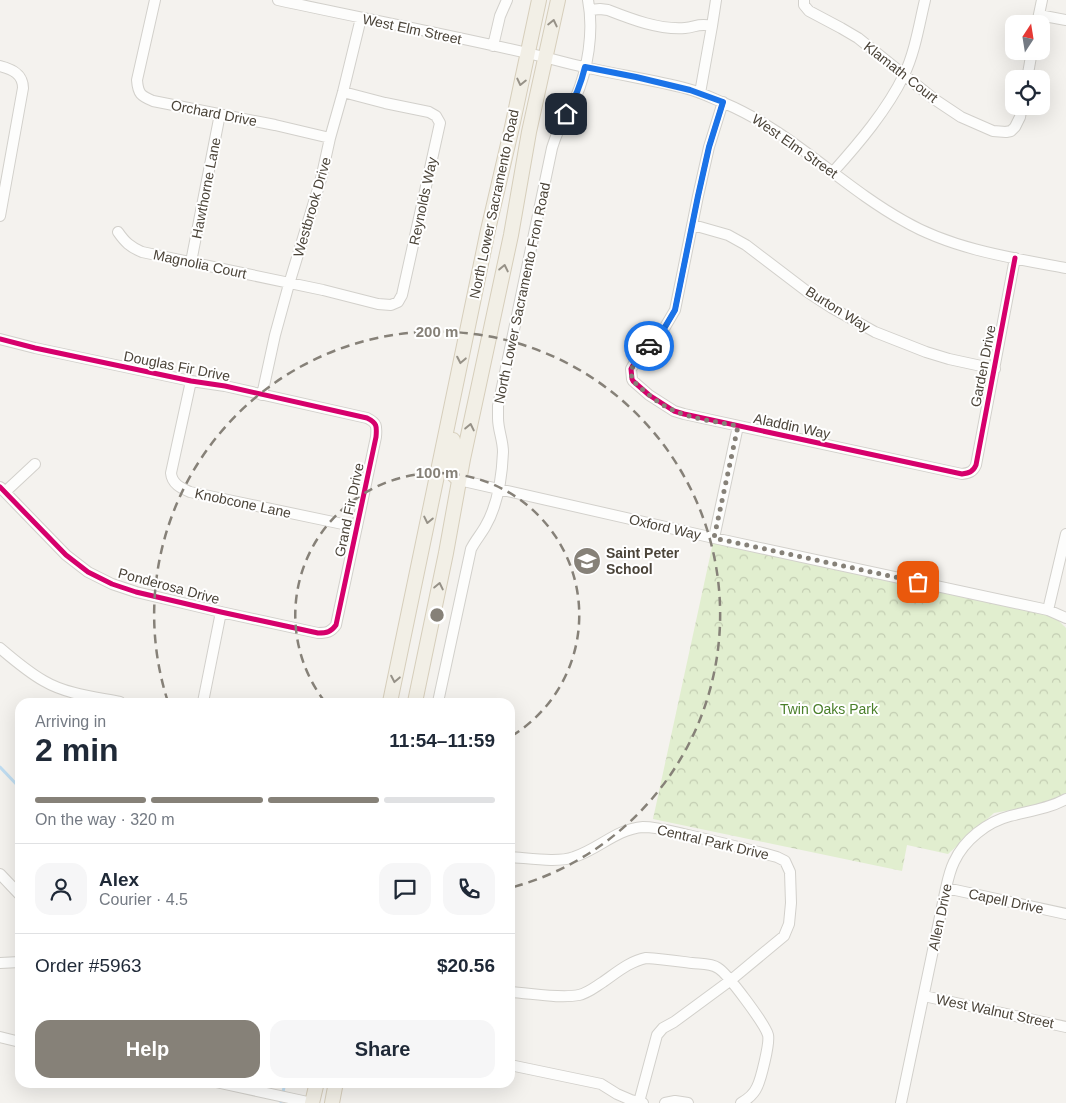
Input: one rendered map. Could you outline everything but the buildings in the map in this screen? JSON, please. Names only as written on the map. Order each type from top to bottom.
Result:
[{"type":"main road","name":"North Lower Sacramento Road","points":[[391,698],[488,230],[539,0]]},
{"type":"main road","name":"North Lower Sacramento Road","points":[[416,698],[446,552],[458,480],[511,235],[529,132],[558,0]]},
{"type":"main road","points":[[456,382],[459,404],[449,470],[458,480]]},
{"type":"main road","points":[[312,1103],[315,1088]]},
{"type":"main road","points":[[332,1103],[335,1088]]},
{"type":"street","name":"Orchard Drive","points":[[155,0],[137,80],[138,90],[143,97],[153,102],[220,114],[330,138]]},
{"type":"street","name":"West Elm Street","points":[[278,0],[528,53],[700,93],[743,111],[785,136],[860,193],[904,222],[954,243],[1066,268]]},
{"type":"street","points":[[493,46],[500,16],[507,0]]},
{"type":"street","points":[[700,93],[716,0]]},
{"type":"street","points":[[832,172],[866,132],[892,97],[904,75],[916,39],[924,0]]},
{"type":"street","points":[[1039,15],[1042,0]]},
{"type":"street","name":"Klamath Court","points":[[804,3],[809,10],[858,38],[961,117],[993,131],[1006,132],[1011,131],[1015,127],[1020,115]]},
{"type":"street","points":[[589,5],[661,26],[685,28],[702,24],[712,26]]},
{"type":"street","name":"North Lower Sacramento Fron Road","points":[[439,698],[471,549],[474,541],[486,526],[499,489],[503,444],[498,419],[498,406],[552,148],[558,130],[575,98],[585,67],[591,30],[589,5]]},
{"type":"street","name":"Westbrook Drive","points":[[262,395],[275,335],[321,179],[361,18]]},
{"type":"street","points":[[1050,20],[1066,20]]},
{"type":"street","points":[[0,66],[16,72],[21,79],[23,88],[0,216]]},
{"type":"street","name":"Reynolds Way","points":[[343,92],[429,112],[436,116],[440,123],[402,296],[398,302]]},
{"type":"street","points":[[693,225],[709,147],[723,102]]},
{"type":"street","name":"Hawthorne Lane","points":[[191,262],[220,114]]},
{"type":"street","name":"Burton Way","points":[[693,225],[728,235],[746,245],[809,293],[874,332],[926,352],[994,369]]},
{"type":"street","name":"Aladdin Way","points":[[693,225],[675,310],[665,327],[636,360],[631,369],[633,381],[649,395],[674,411],[684,414],[962,474],[967,473]]},
{"type":"street","name":"Magnolia Court","points":[[118,232],[132,248],[142,252],[378,304],[391,305],[398,302]]},
{"type":"street","name":"Garden Drive","points":[[967,473],[970,473],[976,465],[1015,258]]},
{"type":"street","name":"Douglas Fir Drive","points":[[0,338],[35,348],[191,381],[225,386],[350,414]]},
{"type":"street","name":"Knobcone Lane","points":[[191,381],[171,473],[172,478],[179,487],[190,492],[357,527]]},
{"type":"street","name":"Grand Fir Drive","points":[[334,628],[377,427],[368,418],[350,414]]},
{"type":"street","points":[[714,538],[738,426]]},
{"type":"street","points":[[2,490],[35,464]]},
{"type":"street","name":"Oxford Way","points":[[458,480],[714,538],[1048,610]]},
{"type":"street","name":"Ponderosa Drive","points":[[2,490],[66,555],[88,572],[112,584],[136,592],[318,633],[326,633],[334,628]]},
{"type":"street","points":[[1066,534],[1048,610],[1066,618]]},
{"type":"street","points":[[204,698],[221,612]]},
{"type":"street","points":[[0,648],[45,682],[70,692],[100,698]]},
{"type":"street","name":"Allen Drive","points":[[902,1103],[946,888],[955,860],[967,842],[986,826],[1008,816],[1044,809],[1066,799]]},
{"type":"street","name":"Central Park Drive","points":[[515,858],[556,860],[572,858],[586,853],[625,830],[644,827],[777,857],[785,861],[790,872],[791,903],[790,924],[784,936],[731,980],[663,1028],[657,1035],[636,1102],[617,1094],[601,1084],[515,1066]]},
{"type":"street","points":[[0,874],[15,890]]},
{"type":"street","name":"Capell Drive","points":[[946,888],[1066,914]]},
{"type":"street","points":[[515,992],[565,996],[580,994],[592,989],[638,960],[646,958],[707,964],[718,968],[731,980],[763,1025],[768,1036],[768,1044],[757,1087],[750,1097],[741,1103]]},
{"type":"street","points":[[0,963],[15,962]]},
{"type":"street","name":"West Walnut Street","points":[[924,996],[1066,1026]]},
{"type":"street","points":[[0,1037],[15,1041]]},
{"type":"street","points":[[244,1088],[312,1103]]},
{"type":"street","points":[[665,1103],[676,1101],[688,1103]]},
{"type":"green space","name":"Twin Oaks Park","points":[[714,538],[1048,610],[1066,628],[1066,798],[1063,801],[994,813],[948,854],[907,845],[902,871],[653,819]]},
{"type":"waterway","points":[[0,767],[15,783]]},
{"type":"waterway","points":[[281,1103],[284,1088]]},
{"type":"cycle path","points":[[723,102],[709,147],[675,310],[665,327],[636,360],[631,369],[633,381],[649,395],[674,411],[962,474],[969,473],[976,465],[1015,258]]},
{"type":"cycle path","points":[[0,339],[367,418],[376,425],[376,437],[336,625],[330,631],[324,633],[221,612],[136,592],[112,584],[88,572],[66,555],[0,487]]},
{"type":"way so far","points":[[649,346],[636,360],[631,369],[633,381],[649,395],[674,411],[738,426],[714,538],[918,582]]},
{"type":"place","name":"Saint Peter School","points":[[587,561]]},
{"type":"route","points":[[566,114],[575,98],[585,67],[690,90],[723,102],[709,147],[675,310],[665,327],[649,346]]}]
